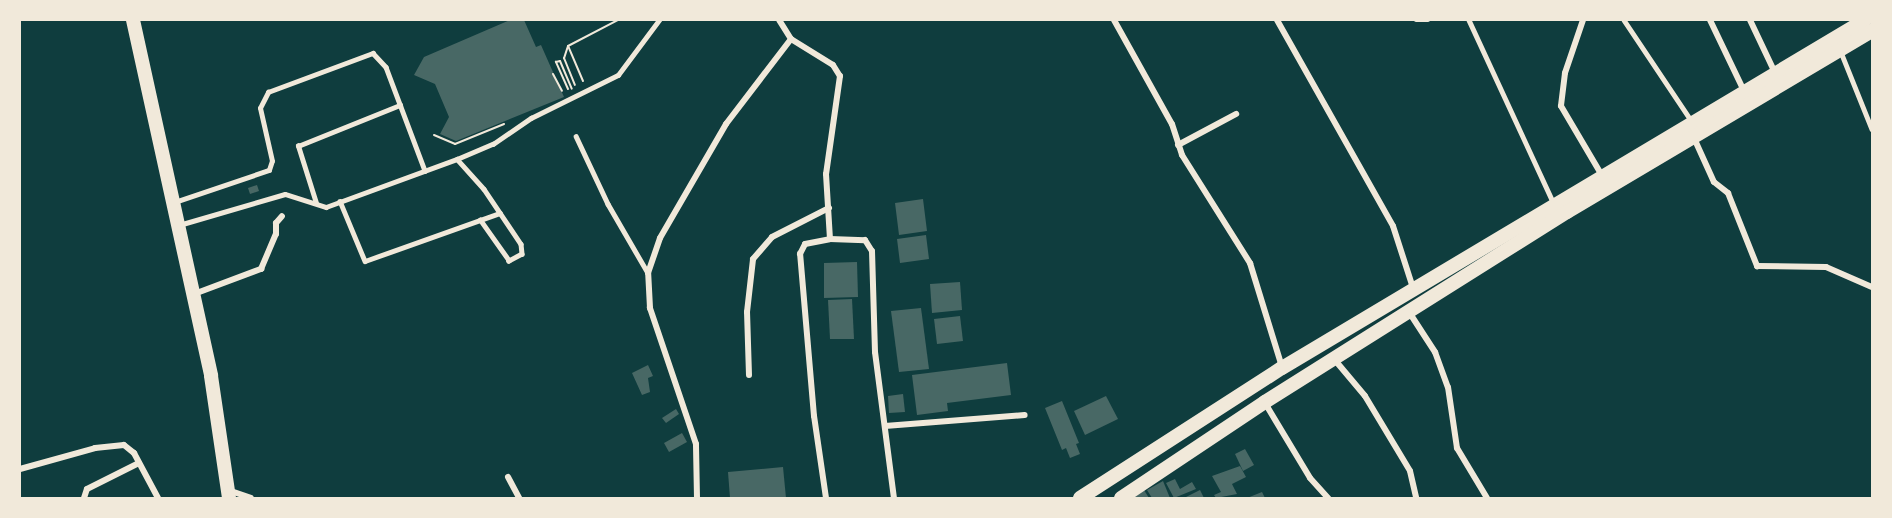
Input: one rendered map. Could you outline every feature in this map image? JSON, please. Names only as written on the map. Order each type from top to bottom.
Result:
[{"type":"main road","points":[[133,20],[211,375],[228,494]]},
{"type":"main road","points":[[1080,498],[1282,368],[1413,288],[1690,120],[1744,92],[1764,88],[1775,73],[1865,20]]},
{"type":"main road","points":[[1121,498],[1334,358],[1694,138],[1764,88],[1840,50],[1872,31]]},
{"type":"street","points":[[779,20],[791,39],[833,65],[840,76],[827,158],[830,239]]},
{"type":"street","points":[[1114,20],[1172,124],[1178,145],[1242,247],[1262,290],[1282,368]]},
{"type":"street","points":[[1277,20],[1393,226],[1413,288]]},
{"type":"street","points":[[1583,20],[1560,98],[1563,112],[1601,174]]},
{"type":"street","points":[[1710,20],[1744,92]]},
{"type":"street","points":[[1750,20],[1775,73]]},
{"type":"street","points":[[697,498],[696,444],[650,308],[648,273],[660,238],[726,124],[791,39]]},
{"type":"street","points":[[1178,145],[1236,114]]},
{"type":"street","points":[[1694,138],[1714,182],[1728,193],[1757,266],[1826,267],[1872,287]]},
{"type":"street","points":[[749,375],[747,312],[753,259],[772,237],[829,208]]},
{"type":"street","points":[[194,294],[256,273],[282,216]]},
{"type":"street","points":[[826,498],[814,416],[800,254],[805,244],[830,239],[865,240],[872,251],[875,352],[894,498]]},
{"type":"street","points":[[1408,312],[1435,352],[1448,387],[1457,448],[1487,498]]},
{"type":"street","points":[[1334,358],[1365,396],[1410,471],[1416,498]]},
{"type":"street","points":[[1265,402],[1310,478],[1328,498]]},
{"type":"street","points":[[885,426],[1025,415]]},
{"type":"street","points":[[20,469],[111,445],[129,447],[158,498]]},
{"type":"street","points":[[84,498],[87,489],[139,463]]},
{"type":"street","points":[[508,477],[519,498]]},
{"type":"street","points":[[228,494],[251,498]]},
{"type":"lane","points":[[179,225],[285,194],[326,207],[493,144],[531,118],[588,92],[618,75],[659,20]]},
{"type":"lane","points":[[1416,20],[1428,20]]},
{"type":"lane","points":[[1469,20],[1554,203]]},
{"type":"lane","points":[[1624,20],[1690,120]]},
{"type":"lane","points":[[1840,50],[1872,129]]},
{"type":"lane","points":[[174,202],[269,170],[272,161],[260,108],[268,92],[373,53],[386,67],[424,171]]},
{"type":"lane","points":[[316,203],[298,146],[400,105]]},
{"type":"lane","points":[[576,136],[608,204],[648,273]]},
{"type":"lane","points":[[457,159],[500,213],[521,244],[522,254],[516,260],[509,261],[480,220]]},
{"type":"lane","points":[[340,201],[364,261],[500,213]]},
{"type":"path","points":[[553,74],[565,97],[569,93],[556,62],[560,61],[573,91],[577,89],[564,58],[568,46],[618,20]]},
{"type":"path","points":[[568,46],[588,92]]},
{"type":"path","points":[[434,135],[455,144],[506,124]]},
{"type":"building","points":[[510,20],[524,20],[536,47],[541,45],[564,97],[456,141],[440,134],[449,117],[435,84],[414,75],[424,57]]},
{"type":"building","points":[[257,185],[259,191],[250,194],[248,188]]},
{"type":"building","points":[[923,199],[927,231],[899,235],[895,203]]},
{"type":"building","points":[[926,235],[929,259],[900,263],[897,239]]},
{"type":"building","points":[[857,262],[858,297],[824,298],[824,263]]},
{"type":"building","points":[[960,282],[962,310],[932,313],[930,284]]},
{"type":"building","points":[[852,299],[854,339],[830,339],[828,300]]},
{"type":"building","points":[[921,308],[929,369],[899,372],[891,311]]},
{"type":"building","points":[[960,316],[963,341],[937,344],[934,319]]},
{"type":"building","points":[[1007,363],[1011,395],[947,403],[948,411],[917,415],[912,375]]},
{"type":"building","points":[[648,365],[653,376],[648,378],[650,392],[642,395],[632,373]]},
{"type":"building","points":[[903,394],[905,412],[889,413],[888,396]]},
{"type":"building","points":[[1106,396],[1118,419],[1085,435],[1074,411]]},
{"type":"building","points":[[1062,401],[1079,443],[1076,444],[1080,454],[1070,458],[1066,448],[1062,450],[1045,408]]},
{"type":"building","points":[[676,409],[679,414],[666,423],[662,418]]},
{"type":"building","points":[[682,433],[687,442],[669,452],[664,443]]},
{"type":"building","points":[[1245,449],[1254,465],[1243,471],[1235,454]]},
{"type":"building","points":[[1240,466],[1246,477],[1232,484],[1237,494],[1216,498],[1214,495],[1221,492],[1212,476]]},
{"type":"building","points":[[783,467],[786,498],[730,498],[728,472]]},
{"type":"building","points":[[1175,479],[1180,489],[1192,482],[1196,489],[1174,498],[1166,483]]},
{"type":"building","points":[[1163,481],[1170,498],[1152,498],[1147,490]]},
{"type":"building","points":[[1144,490],[1149,498],[1130,498]]},
{"type":"building","points":[[1200,490],[1204,498],[1184,498]]},
{"type":"building","points":[[1262,492],[1265,498],[1247,498]]}]
